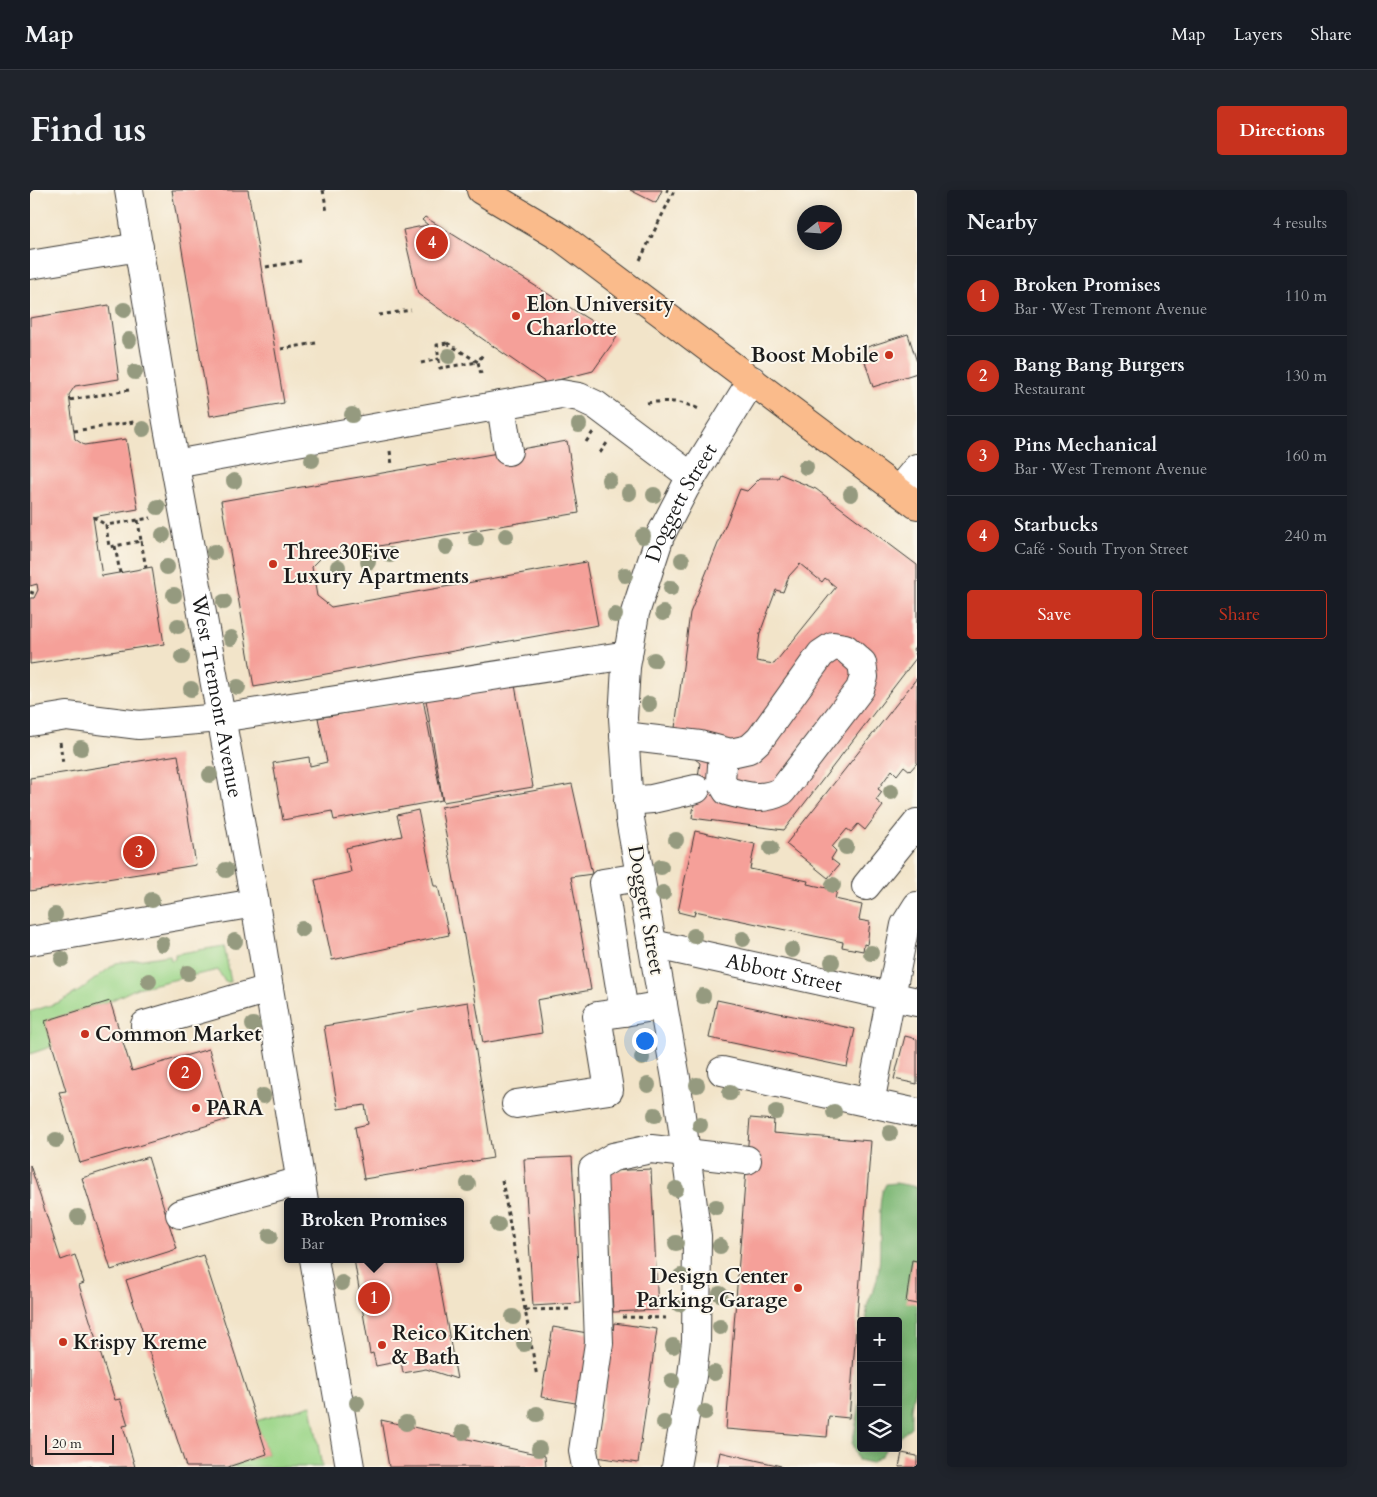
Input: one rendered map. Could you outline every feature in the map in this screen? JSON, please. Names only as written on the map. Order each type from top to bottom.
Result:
[{"type":"main road","points":[[481,190],[562,238],[908,498]]},
{"type":"street","name":"West Tremont Avenue","points":[[129,190],[175,464],[255,903],[303,1191]]},
{"type":"street","points":[[30,265],[139,247]]},
{"type":"street","name":"Doggett Street","points":[[676,1467],[692,1376],[696,1341],[697,1236],[687,1153],[628,801],[624,736],[628,655],[635,613],[650,561],[660,536],[692,477],[752,380]]},
{"type":"street","points":[[175,464],[562,394],[580,397],[596,405],[692,477]]},
{"type":"street","points":[[501,405],[508,451]]},
{"type":"street","points":[[908,498],[917,468]]},
{"type":"street","points":[[624,736],[653,738],[723,751],[730,753],[748,749],[760,739],[821,654],[833,646],[845,648],[862,663],[864,677],[860,689],[782,791],[770,797],[754,798],[727,791],[721,781],[723,751]]},
{"type":"street","points":[[30,722],[67,716],[139,725],[220,718],[628,655]]},
{"type":"street","points":[[628,801],[652,799],[696,789]]},
{"type":"street","points":[[866,886],[912,839]]},
{"type":"street","points":[[624,1012],[603,883],[640,877]]},
{"type":"street","points":[[30,941],[255,903]]},
{"type":"street","points":[[870,1103],[904,999],[906,925],[917,906]]},
{"type":"street","name":"Abbott Street","points":[[652,944],[904,999]]},
{"type":"street","points":[[145,1026],[269,989]]},
{"type":"street","points":[[516,1104],[609,1090],[597,1016],[662,1006]]},
{"type":"street","points":[[722,1071],[917,1113]]},
{"type":"street","points":[[586,1467],[583,1451],[599,1343],[593,1169],[613,1157],[651,1149],[747,1160]]},
{"type":"street","points":[[180,1214],[303,1191]]},
{"type":"street","points":[[315,1263],[350,1467]]},
{"type":"path","points":[[323,190],[327,212]]},
{"type":"path","points":[[640,260],[673,194],[666,190]]},
{"type":"path","points":[[266,267],[302,261]]},
{"type":"path","points":[[379,315],[412,310]]},
{"type":"path","points":[[281,349],[316,343]]},
{"type":"path","points":[[478,362],[446,344],[437,345],[440,368],[478,362],[484,354]]},
{"type":"path","points":[[421,363],[439,359]]},
{"type":"path","points":[[478,362],[480,374]]},
{"type":"path","points":[[70,400],[129,390]]},
{"type":"path","points":[[647,403],[667,400],[684,402],[699,409]]},
{"type":"path","points":[[74,431],[134,422]]},
{"type":"path","points":[[93,516],[106,525],[151,518]]},
{"type":"path","points":[[138,520],[146,568]]},
{"type":"path","points":[[106,525],[109,547],[141,541]]},
{"type":"path","points":[[116,546],[120,573]]},
{"type":"path","points":[[30,592],[36,594]]},
{"type":"path","points":[[502,1180],[537,1377]]},
{"type":"path","points":[[525,1310],[568,1307]]},
{"type":"path","points":[[620,1317],[669,1318]]},
{"type":"green space","points":[[224,946],[231,982],[225,982],[218,970],[137,988],[110,1001],[45,1021],[53,1046],[30,1054],[30,1012],[60,1002],[79,991],[116,963],[170,955],[171,960],[175,959],[175,954]]},
{"type":"green space","points":[[896,1183],[917,1187],[917,1376],[911,1409],[911,1427],[902,1435],[902,1317],[867,1317],[868,1303],[877,1278],[879,1266],[880,1203],[886,1184]]},
{"type":"green space","points":[[311,1405],[322,1467],[228,1467],[267,1454],[256,1421]]},
{"type":"green space","points":[[857,1420],[857,1452],[884,1452],[871,1463],[858,1460],[852,1444]]},
{"type":"building","points":[[172,190],[248,190],[284,403],[210,416]]},
{"type":"building","points":[[630,190],[662,190],[656,203]]},
{"type":"building","name":"Elon University Charlotte","points":[[425,217],[617,337],[593,371],[546,383],[418,294],[403,230],[428,225],[422,220]]},
{"type":"building","points":[[109,305],[119,379],[75,386],[69,395],[75,439],[84,445],[126,439],[138,509],[93,517],[102,576],[152,567],[164,644],[30,664],[30,598],[34,598],[38,590],[37,584],[30,586],[30,318]]},
{"type":"building","name":"Boost Mobile","points":[[908,334],[917,362],[917,373],[873,387],[861,349]]},
{"type":"building","name":"Three30Five Luxury Apartments","points":[[567,441],[579,513],[324,555],[312,567],[317,596],[331,607],[586,562],[598,625],[254,687],[221,501]]},
{"type":"building","points":[[780,474],[816,489],[917,565],[917,644],[913,649],[917,657],[784,830],[692,818],[700,763],[689,754],[675,728],[690,613],[740,489],[747,491],[760,478],[778,478]],"holes":[[[800,564],[822,582],[825,578],[836,587],[774,664],[756,661],[760,633],[776,590],[783,592],[789,576]]]},
{"type":"building","points":[[917,678],[917,763],[910,771],[904,766],[897,775],[892,770],[878,789],[882,792],[876,800],[883,806],[865,830],[858,824],[851,832],[847,829],[832,847],[836,851],[831,859],[839,865],[828,878],[786,844]]},
{"type":"building","points":[[515,685],[533,787],[443,802],[426,700]]},
{"type":"building","points":[[423,699],[442,800],[334,820],[332,811],[283,820],[273,763],[309,757],[310,766],[327,762],[318,718]]},
{"type":"building","points":[[178,755],[196,865],[30,891],[30,778]]},
{"type":"building","points":[[572,784],[592,874],[571,877],[591,990],[537,1000],[542,1033],[483,1043],[441,807]]},
{"type":"building","points":[[418,810],[434,886],[438,886],[449,935],[332,960],[315,880],[351,872],[346,848],[402,836],[397,815]]},
{"type":"building","points":[[695,831],[755,844],[750,869],[808,881],[807,884],[837,890],[835,899],[862,905],[859,920],[870,922],[867,945],[864,944],[863,951],[842,947],[843,942],[695,911],[694,916],[678,912]]},
{"type":"building","points":[[717,1000],[855,1029],[847,1067],[709,1038]]},
{"type":"building","points":[[110,1001],[132,1071],[209,1049],[229,1119],[80,1163],[59,1092],[66,1091],[45,1021]]},
{"type":"building","points":[[468,1002],[493,1158],[364,1179],[355,1127],[368,1124],[365,1105],[338,1109],[324,1026]]},
{"type":"building","points":[[905,1036],[917,1039],[917,1084],[894,1079]]},
{"type":"building","name":"Design Center Parking Garage","points":[[750,1118],[774,1120],[773,1133],[871,1141],[849,1418],[829,1416],[827,1437],[726,1429]]},
{"type":"building","points":[[148,1157],[177,1249],[111,1270],[82,1178]]},
{"type":"building","points":[[572,1157],[580,1303],[533,1306],[524,1159]]},
{"type":"building","name":"Krispy Kreme","points":[[30,1165],[61,1260],[75,1255],[84,1283],[79,1285],[115,1400],[120,1399],[128,1425],[123,1426],[135,1467],[30,1467]]},
{"type":"building","points":[[651,1169],[658,1310],[613,1312],[606,1171]]},
{"type":"building","points":[[203,1255],[267,1454],[228,1467],[186,1467],[126,1280]]},
{"type":"building","points":[[912,1260],[917,1261],[917,1304],[906,1302]]},
{"type":"building","points":[[355,1263],[436,1263],[457,1379],[426,1369],[403,1373],[401,1361],[376,1366],[373,1353],[370,1354]]},
{"type":"building","points":[[614,1323],[657,1329],[638,1463],[595,1457]]},
{"type":"building","points":[[553,1327],[593,1334],[581,1404],[541,1397]]},
{"type":"building","points":[[381,1420],[545,1456],[546,1467],[389,1467]]},
{"type":"building","points":[[720,1452],[781,1466],[781,1467],[717,1467]]},
{"type":"building","points":[[902,1453],[917,1456],[917,1467],[899,1467]]},
{"type":"place","name":"Starbucks","points":[[432,243]]},
{"type":"place","name":"Elon University Charlotte","points":[[516,316]]},
{"type":"place","name":"Boost Mobile","points":[[889,355]]},
{"type":"place","name":"Three30Five Luxury Apartments","points":[[273,564]]},
{"type":"place","name":"Pins Mechanical","points":[[139,852]]},
{"type":"place","name":"Common Market","points":[[85,1034]]},
{"type":"place","name":"Bang Bang Burgers","points":[[185,1073]]},
{"type":"place","name":"PARA","points":[[196,1108]]},
{"type":"place","name":"Design Center Parking Garage","points":[[798,1288]]},
{"type":"place","name":"Broken Promises","points":[[374,1298]]},
{"type":"place","name":"Krispy Kreme","points":[[63,1342]]},
{"type":"place","name":"Reico Kitchen & Bath","points":[[382,1345]]}]
